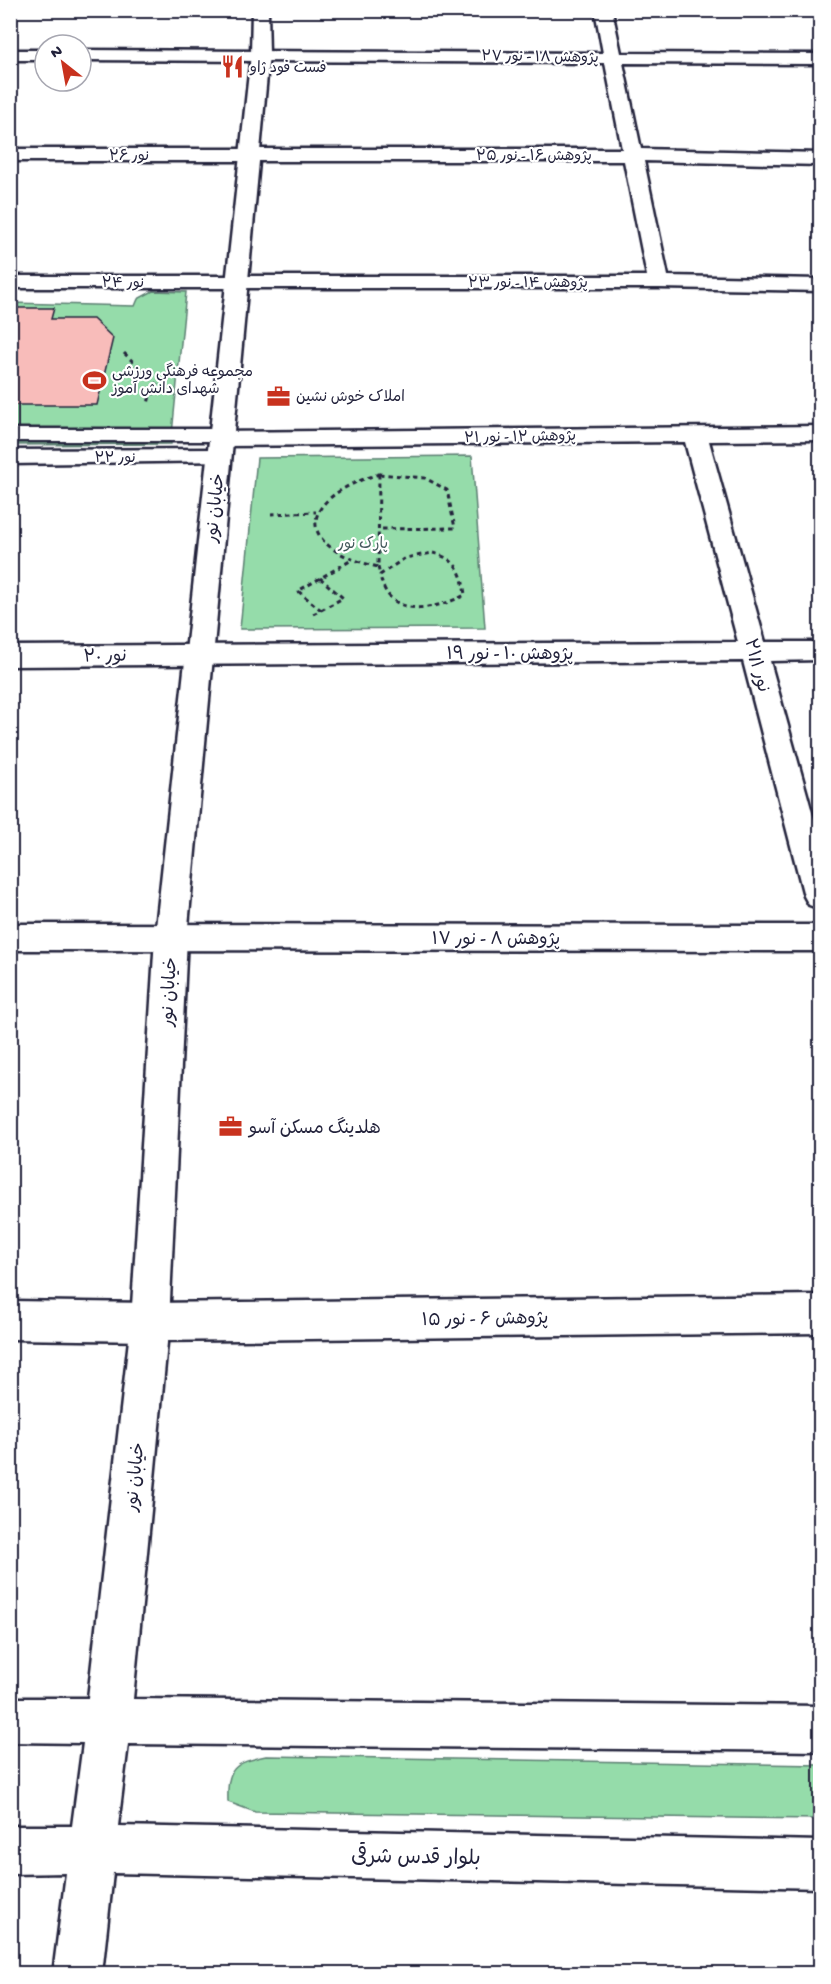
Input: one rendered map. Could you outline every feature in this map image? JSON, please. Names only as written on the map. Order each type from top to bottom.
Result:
[{"type":"street","name":"خیابان نور","points":[[77,1974],[108,1721],[150,1322],[171,937],[248,155],[260,54],[260,10]]},
{"type":"street","points":[[603,10],[611,57],[660,282]]},
{"type":"street","name":"پژوهش ۱۸ - نور ۲۷","points":[[93,55],[260,54],[820,59]]},
{"type":"street","points":[[10,55],[33,55]]},
{"type":"street","name":"نور ۲۶","points":[[10,155],[248,155]]},
{"type":"street","name":"پژوهش ۱۶ - نور ۲۵","points":[[248,155],[632,155],[820,159]]},
{"type":"street","name":"نور ۲۴","points":[[10,282],[236,282]]},
{"type":"street","name":"پژوهش ۱۴ - نور ۲۳","points":[[236,282],[660,282],[820,285]]},
{"type":"street","name":"پژوهش ۱۲ - نور ۲۱","points":[[220,443],[820,433]]},
{"type":"street","name":"نور ۲۱/۱","points":[[695,434],[820,896]]},
{"type":"street","name":"نور ۲۲","points":[[10,457],[220,443]]},
{"type":"street","name":"پژوهش ۱۰ - نور ۱۹","points":[[199,654],[820,651]]},
{"type":"street","name":"نور ۲۰","points":[[10,656],[199,654]]},
{"type":"street","name":"پژوهش ۸ - نور ۱۷","points":[[10,937],[820,938]]},
{"type":"street","name":"پژوهش ۶ - نور ۱۵","points":[[10,1320],[150,1322],[820,1314]]},
{"type":"street","points":[[10,1720],[820,1729]]},
{"type":"street","name":"بلوار قدس شرقی","points":[[10,1850],[91,1849],[820,1865]]},
{"type":"lane","points":[[10,435],[220,443]]},
{"type":"path","points":[[124,354],[159,387]]},
{"type":"path","points":[[379,474],[378,567],[379,584],[394,602],[422,611],[439,608],[465,595],[463,573],[458,564],[447,556],[414,553],[389,564],[379,576]]},
{"type":"path","points":[[378,567],[350,561],[332,551],[315,524],[316,512],[323,500],[339,487],[379,474],[424,478],[447,490],[455,528],[379,529]]},
{"type":"path","points":[[271,514],[316,512]]},
{"type":"path","points":[[321,610],[298,591],[350,561]]},
{"type":"path","points":[[313,614],[343,598],[320,578]]},
{"type":"green space","name":"مجموعه فرهنگی ورزشی شهدای دانش آموز","points":[[153,291],[186,292],[171,444],[11,445],[10,303],[135,306],[138,299]]},
{"type":"green space","name":"پارک نور","points":[[472,456],[485,628],[240,629],[257,458]]},
{"type":"green space","points":[[266,1756],[820,1765],[820,1819],[255,1812],[228,1802],[229,1781],[234,1769],[246,1761]]},
{"type":"building","points":[[10,308],[54,308],[51,319],[93,319],[113,338],[97,405],[10,405]]},
{"type":"place","name":"فست فود ژاو","points":[[232,67]]},
{"type":"place","name":"مجموعه فرهنگی ورزشی شهدای دانش آموز","points":[[94,380]]},
{"type":"place","name":"املاک خوش نشین","points":[[278,396]]},
{"type":"place","name":"هلدینگ مسکن آسو","points":[[231,1127]]}]
